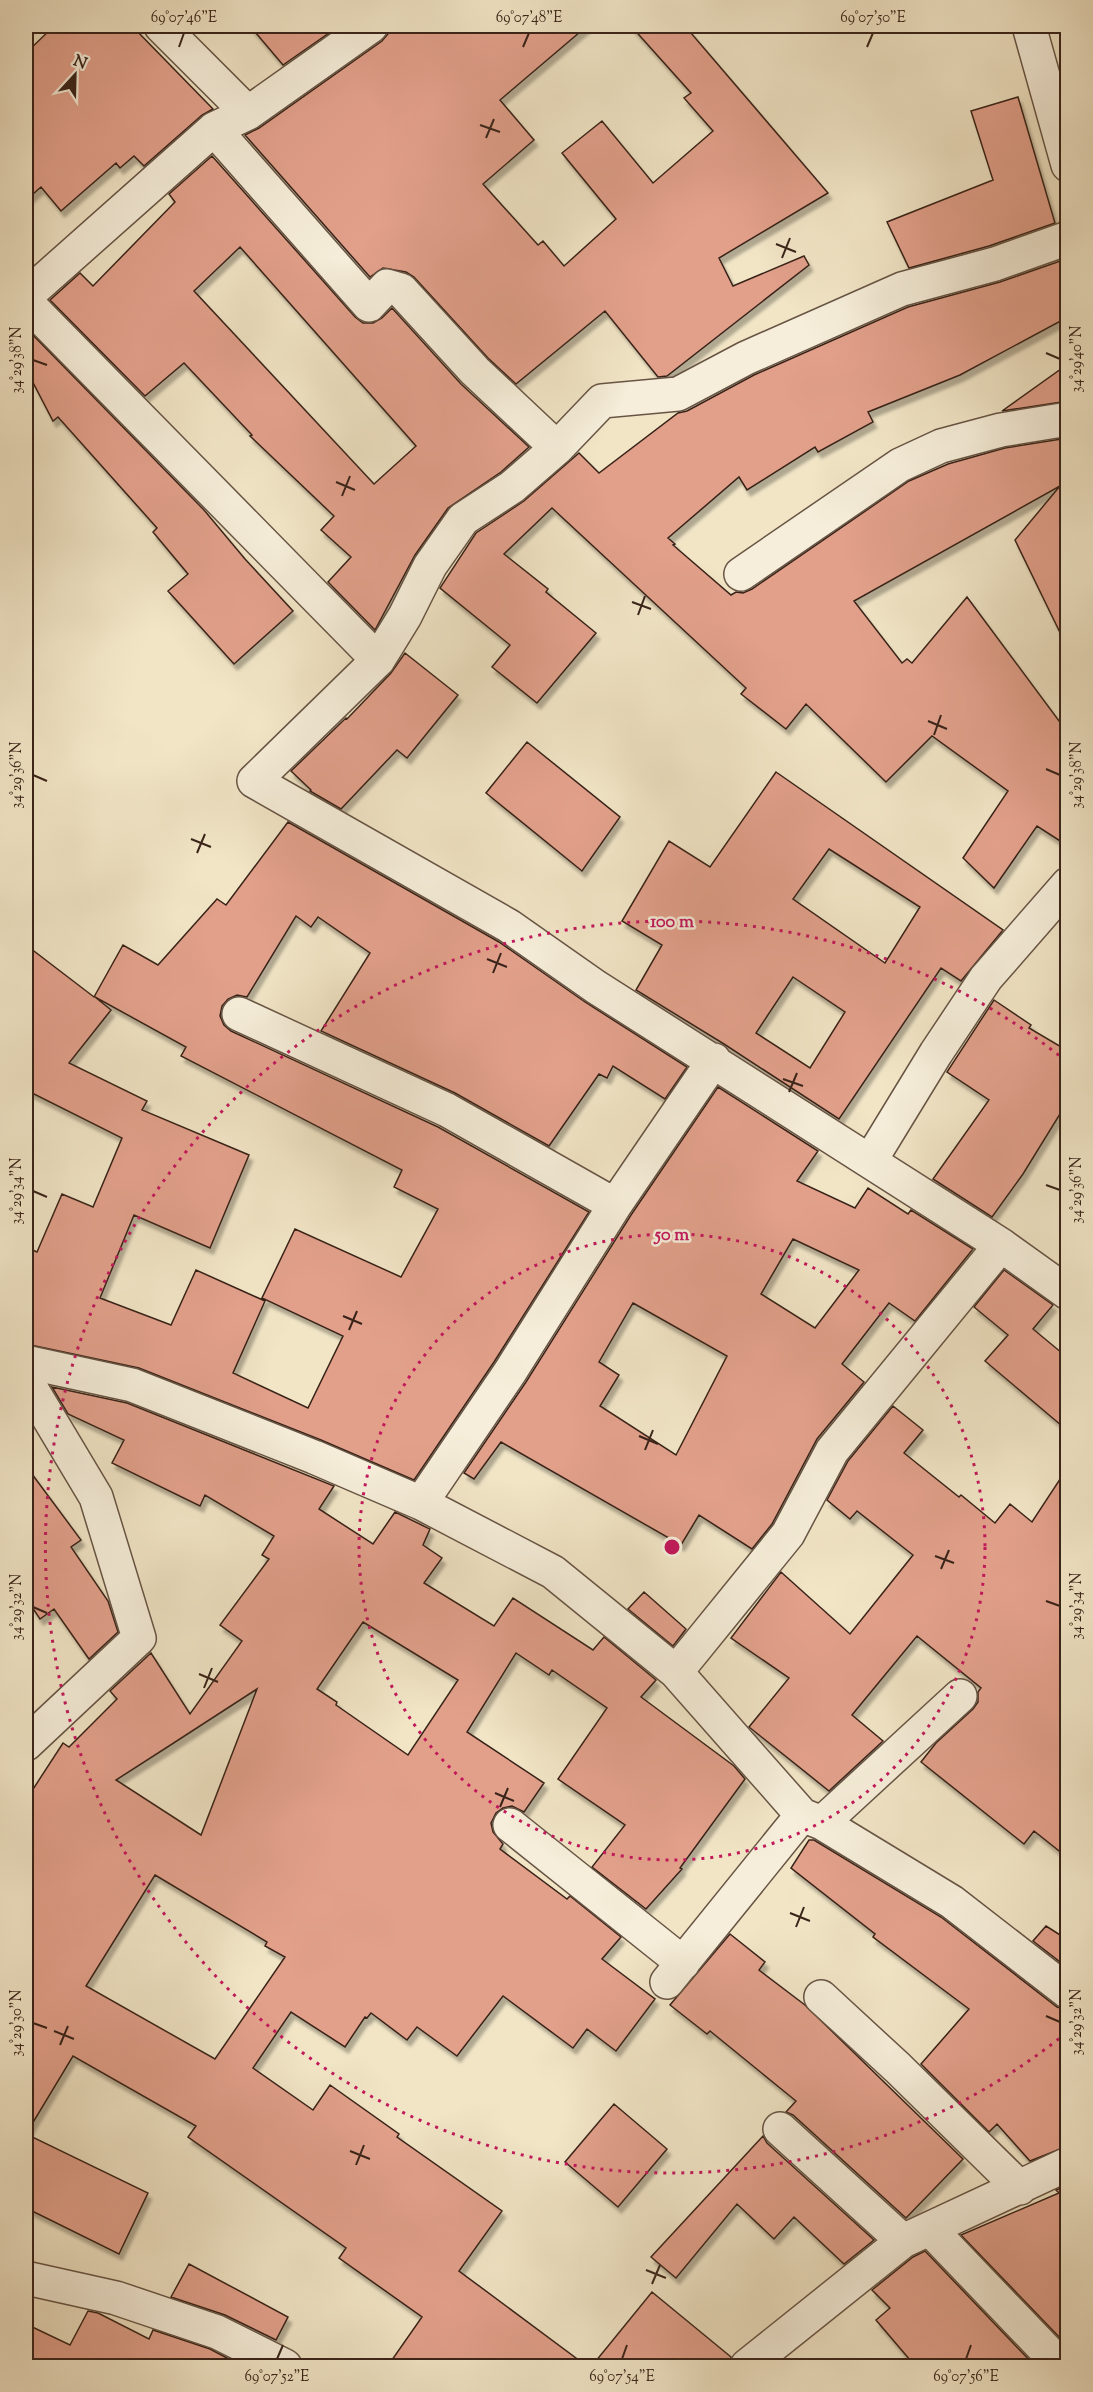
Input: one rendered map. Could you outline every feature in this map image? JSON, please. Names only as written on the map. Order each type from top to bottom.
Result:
[{"type":"street","points":[[161,26],[248,113]]},
{"type":"street","points":[[26,296],[214,129],[248,113],[371,26]]},
{"type":"street","points":[[1029,26],[1068,165]]},
{"type":"street","points":[[214,129],[369,305],[387,286],[401,290],[475,371],[557,448]]},
{"type":"street","points":[[1068,238],[995,264],[902,289],[746,358],[678,394],[602,401],[557,448],[512,487],[463,519],[430,566],[405,616],[378,660],[254,781],[509,926],[596,987],[714,1060],[1000,1245],[1068,1293]]},
{"type":"street","points":[[26,302],[378,660]]},
{"type":"street","points":[[741,574],[900,465],[941,446],[1001,430],[1068,419]]},
{"type":"street","points":[[870,1161],[936,1053],[986,978],[1068,884]]},
{"type":"street","points":[[239,1014],[447,1110],[615,1204]]},
{"type":"street","points":[[421,1503],[510,1372],[615,1204],[714,1060]]},
{"type":"street","points":[[676,1672],[788,1533],[832,1451],[1000,1245]]},
{"type":"street","points":[[26,1362],[132,1385],[314,1457],[421,1503],[553,1572],[676,1672],[812,1819],[952,1902],[1068,1992]]},
{"type":"street","points":[[26,1380],[96,1497],[139,1638],[26,1744]]},
{"type":"street","points":[[510,1825],[675,1972],[812,1819],[960,1696]]},
{"type":"street","points":[[821,1997],[898,2068],[1020,2188]]},
{"type":"street","points":[[780,2129],[916,2235],[1061,2367]]},
{"type":"street","points":[[747,2367],[916,2235],[1068,2164]]},
{"type":"street","points":[[26,2278],[116,2298],[217,2332],[285,2367]]},
{"type":"building","points":[[54,26],[132,26],[213,109],[202,115],[144,166],[134,156],[120,168],[116,163],[61,211],[41,187],[26,200],[26,53]]},
{"type":"building","points":[[250,26],[339,26],[283,65]]},
{"type":"building","points":[[390,26],[587,26],[500,100],[534,140],[483,184],[538,245],[543,241],[564,266],[616,219],[562,153],[602,121],[653,183],[713,131],[684,98],[691,93],[631,26],[685,26],[828,193],[719,258],[733,286],[804,256],[809,265],[667,376],[658,377],[605,311],[516,384],[488,358],[414,277],[406,272],[383,268],[370,277],[245,135],[259,128],[382,41],[388,34]]},
{"type":"building","points":[[1018,97],[1055,223],[989,246],[909,268],[887,222],[993,180],[971,111]]},
{"type":"building","points":[[212,156],[355,317],[363,323],[373,323],[392,308],[461,384],[529,447],[501,472],[448,508],[415,555],[375,630],[328,582],[351,557],[321,530],[334,516],[250,436],[252,435],[184,363],[145,396],[50,300],[80,273],[93,286],[175,202],[169,194]],"holes":[[[240,247],[416,446],[374,484],[194,291]]]},
{"type":"building","points":[[1066,259],[1068,317],[960,375],[868,412],[873,422],[818,452],[815,447],[747,490],[739,477],[668,538],[675,544],[673,545],[731,595],[736,592],[743,593],[909,481],[948,464],[1005,448],[1068,438],[1068,649],[1015,540],[1060,486],[854,601],[902,663],[907,659],[912,663],[967,597],[1068,733],[1068,846],[1037,826],[994,888],[963,858],[1008,791],[932,736],[886,782],[806,704],[786,729],[741,694],[746,688],[552,508],[504,554],[548,589],[546,592],[596,633],[537,703],[492,667],[510,645],[440,588],[476,533],[524,501],[579,453],[599,473],[678,413],[687,411],[754,375],[908,307],[1000,282]]},
{"type":"building","points":[[26,328],[204,510],[293,611],[234,664],[168,591],[188,574],[153,532],[157,528],[58,417],[53,421],[26,369]]},
{"type":"building","points":[[1068,364],[1068,401],[1002,411]]},
{"type":"building","points":[[405,653],[458,695],[407,758],[397,750],[341,809],[310,791],[291,771],[347,719],[391,673]]},
{"type":"building","points":[[527,742],[620,817],[582,871],[486,793]]},
{"type":"building","points":[[776,772],[1003,930],[961,981],[941,968],[839,1119],[636,990],[662,945],[622,921],[669,841],[710,867]],"holes":[[[829,849],[920,907],[885,963],[793,899]],[[793,977],[845,1012],[810,1068],[756,1033]]]},
{"type":"building","points":[[288,822],[499,942],[585,1002],[687,1067],[665,1099],[613,1066],[607,1078],[599,1074],[549,1146],[455,1093],[321,1031],[370,953],[318,917],[311,927],[296,916],[247,997],[237,995],[228,999],[222,1006],[220,1016],[224,1025],[231,1031],[438,1127],[589,1212],[494,1362],[414,1480],[321,1440],[139,1368],[26,1344],[26,1247],[37,1252],[62,1194],[93,1207],[122,1138],[26,1090],[26,945],[94,997],[123,945],[158,965],[217,899],[226,905]],"holes":[[[95,997],[186,1047],[181,1056],[402,1170],[394,1187],[438,1209],[401,1277],[295,1229],[262,1298],[343,1336],[308,1408],[233,1373],[265,1301],[196,1270],[171,1325],[100,1298],[134,1215],[210,1248],[249,1155],[142,1110],[147,1101],[69,1063],[111,1010]]]},
{"type":"building","points":[[994,1000],[1031,1025],[1029,1028],[1068,1051],[1068,1101],[1023,1174],[992,1217],[933,1179],[989,1100],[947,1072]]},
{"type":"building","points":[[718,1087],[818,1151],[797,1181],[855,1208],[868,1188],[908,1214],[911,1210],[973,1249],[915,1321],[889,1303],[842,1364],[864,1382],[817,1439],[772,1524],[752,1549],[699,1515],[681,1545],[501,1442],[474,1479],[464,1473],[526,1382],[631,1215]],"holes":[[[793,1239],[859,1270],[815,1328],[761,1294]],[[633,1303],[727,1356],[676,1455],[600,1406],[619,1375],[599,1362]]]},
{"type":"building","points":[[1004,1270],[1053,1305],[1033,1329],[1068,1358],[1068,1431],[985,1361],[1008,1335],[974,1307]]},
{"type":"building","points":[[52,1387],[127,1403],[334,1486],[319,1509],[373,1544],[395,1512],[430,1529],[423,1545],[442,1558],[424,1583],[494,1626],[513,1598],[593,1650],[604,1637],[656,1680],[641,1697],[734,1766],[745,1779],[680,1868],[682,1869],[646,1909],[592,1867],[625,1825],[558,1779],[607,1708],[552,1670],[549,1675],[516,1653],[467,1732],[544,1783],[524,1812],[512,1806],[496,1813],[491,1823],[493,1832],[503,1844],[500,1849],[567,1899],[570,1896],[621,1937],[602,1959],[655,1999],[616,2051],[587,2029],[573,2048],[503,1996],[457,2056],[417,2027],[407,2040],[371,2013],[367,2018],[365,2017],[345,2047],[291,2012],[253,2068],[313,2110],[330,2085],[399,2134],[397,2137],[502,2211],[459,2271],[588,2367],[387,2367],[422,2317],[339,2258],[346,2248],[188,2137],[196,2126],[73,2056],[26,2134],[26,1800],[63,1743],[69,1747],[117,1699],[110,1691],[151,1653],[190,1714],[242,1641],[220,1625],[269,1559],[262,1555],[274,1536],[205,1495],[200,1506],[112,1463],[124,1440],[68,1414]],"holes":[[[363,1622],[458,1680],[408,1755],[317,1689]],[[257,1689],[201,1835],[116,1780]],[[155,1875],[267,1942],[265,1946],[285,1957],[215,2059],[86,1986]]]},
{"type":"building","points":[[893,1406],[923,1430],[904,1453],[995,1523],[1010,1504],[1032,1522],[1068,1467],[1068,1858],[1034,1831],[1024,1844],[921,1762],[936,1743],[973,1709],[978,1702],[978,1692],[981,1688],[917,1636],[852,1715],[883,1741],[829,1791],[749,1727],[789,1678],[731,1638],[781,1572],[850,1634],[913,1555],[857,1511],[850,1519],[827,1500],[848,1461]]},
{"type":"building","points":[[26,1466],[81,1540],[71,1547],[108,1601],[118,1632],[89,1659],[54,1609],[40,1619],[26,1598]]},
{"type":"building","points":[[644,1592],[686,1629],[673,1646],[628,1609]]},
{"type":"building","points":[[809,1840],[814,1840],[941,1917],[1057,2007],[1068,2010],[1068,2146],[1030,2161],[997,2124],[989,2132],[921,2064],[969,2009],[873,1937],[875,1934],[791,1868]]},
{"type":"building","points":[[1046,1926],[1068,1940],[1068,1968],[1033,1941]]},
{"type":"building","points":[[730,1934],[765,1962],[759,1970],[805,2005],[963,2159],[906,2218],[793,2115],[786,2112],[796,2101],[710,2031],[707,2034],[670,2005]]},
{"type":"building","points":[[614,2104],[667,2149],[618,2207],[565,2162]]},
{"type":"building","points":[[26,2134],[148,2193],[119,2254],[26,2208]]},
{"type":"building","points":[[763,2136],[767,2143],[874,2240],[844,2264],[794,2217],[774,2239],[737,2204],[676,2278],[651,2257]]},
{"type":"building","points":[[1068,2185],[1068,2338],[1064,2342],[961,2235],[1059,2193],[1056,2190]]},
{"type":"building","points":[[925,2251],[1034,2365],[916,2367],[876,2320],[890,2308],[872,2290],[913,2257]]},
{"type":"building","points":[[189,2264],[288,2317],[276,2340],[225,2315],[171,2297]]},
{"type":"building","points":[[652,2292],[731,2357],[729,2367],[591,2367]]},
{"type":"building","points":[[88,2311],[98,2313],[149,2339],[153,2330],[210,2349],[244,2367],[26,2367],[26,2324],[70,2345]]}]
